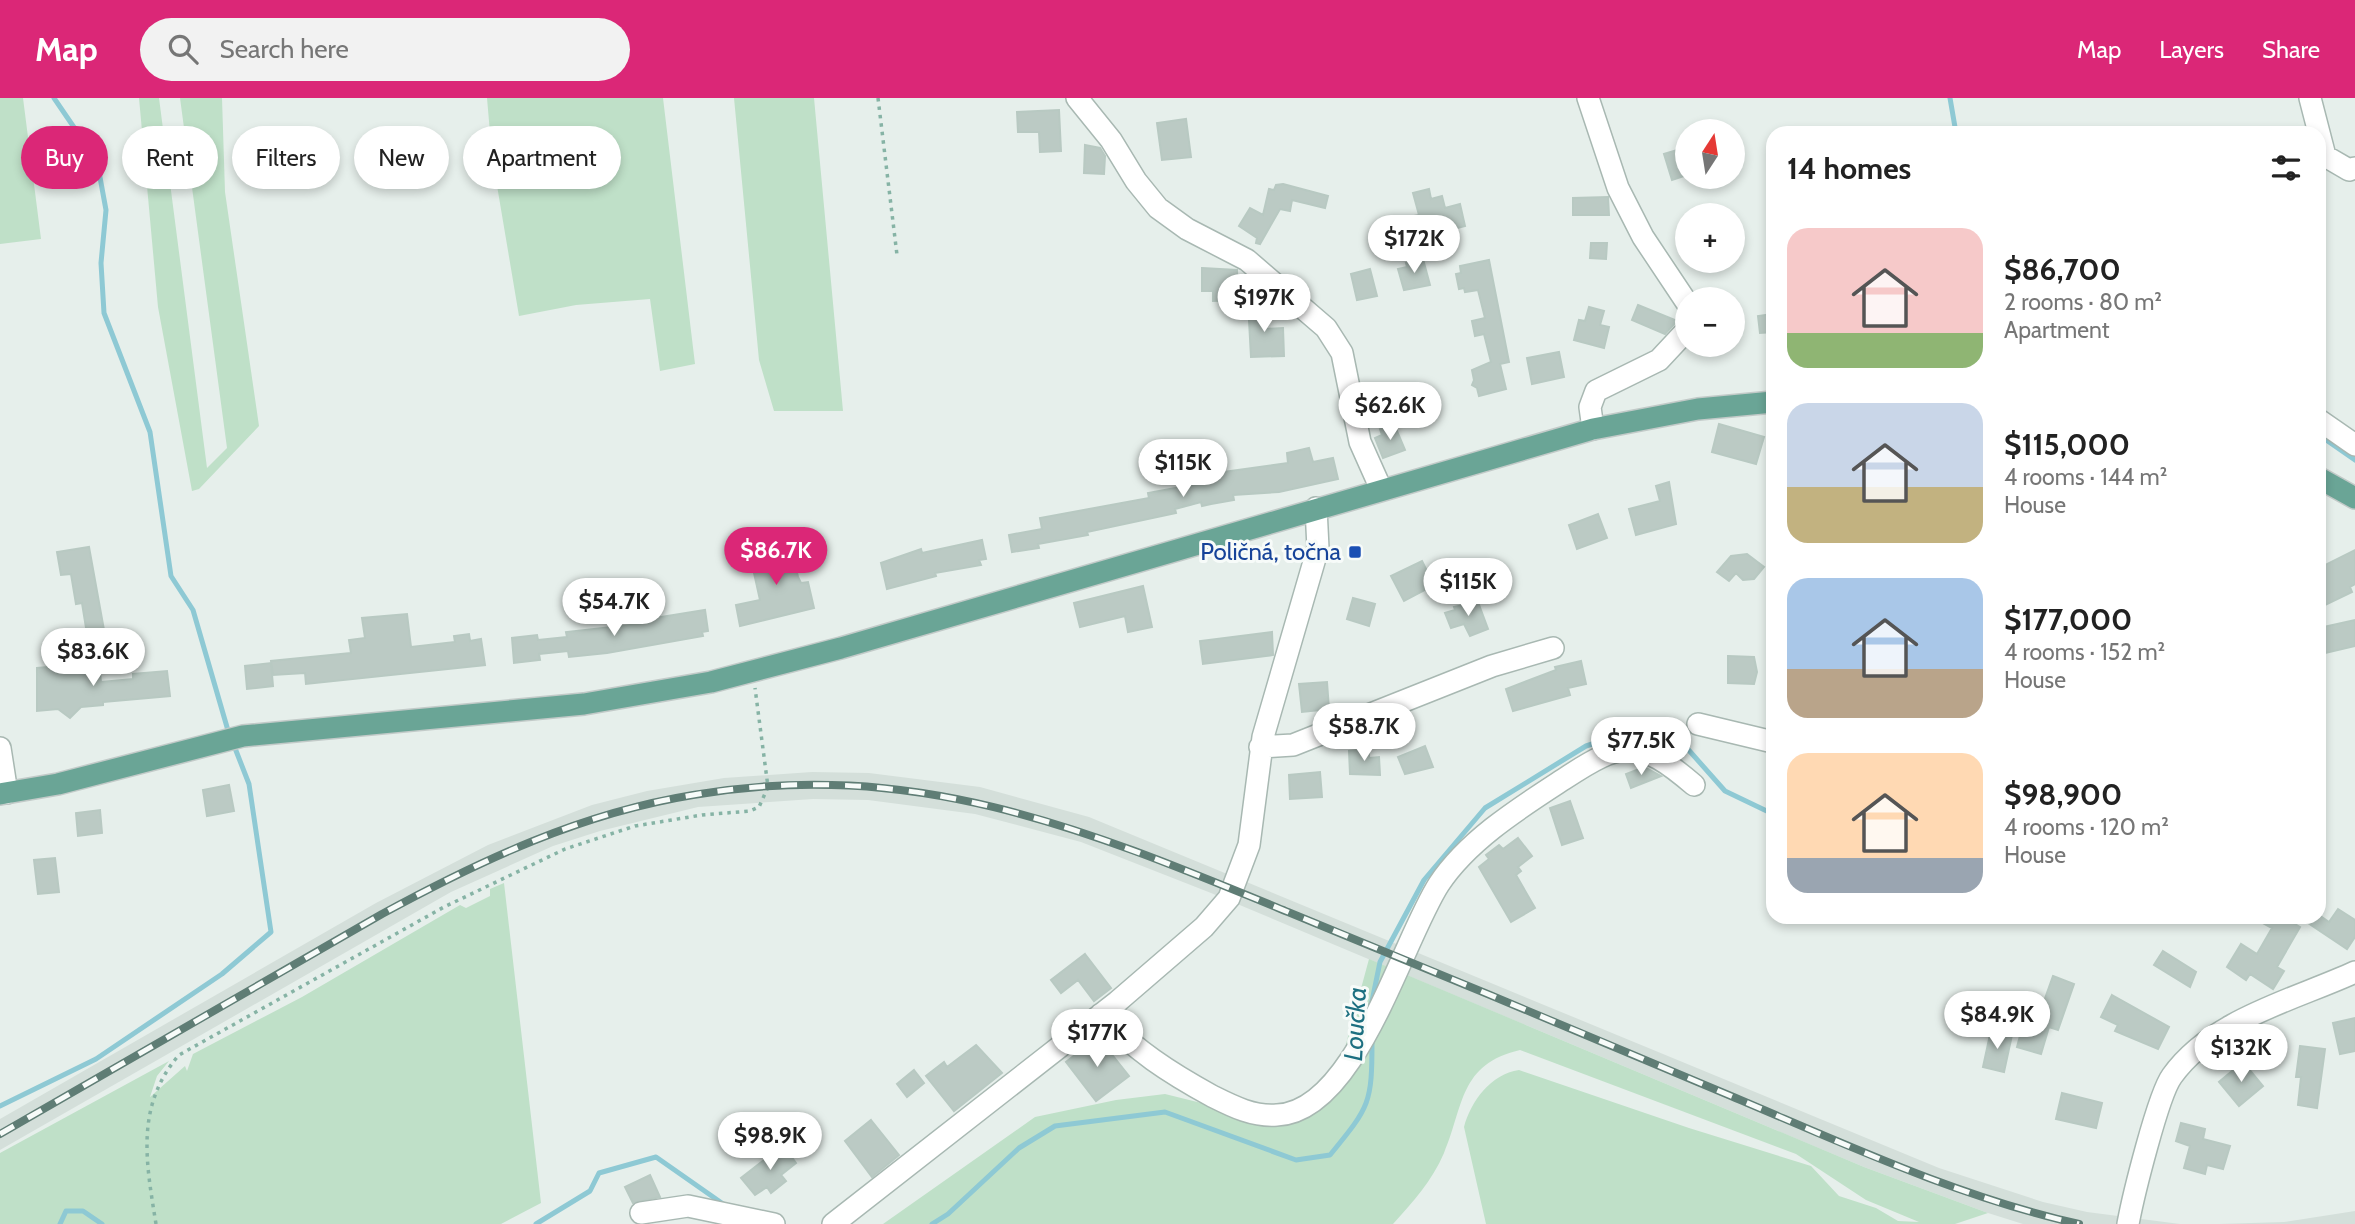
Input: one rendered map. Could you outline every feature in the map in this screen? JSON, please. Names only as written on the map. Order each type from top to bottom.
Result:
[{"type":"main road","points":[[4,794],[58,784],[243,736],[633,698],[753,672],[1593,429],[1698,409],[1766,403]]},
{"type":"main road","points":[[2326,482],[2355,498]]},
{"type":"street","points":[[1077,98],[1111,140],[1136,181],[1158,208],[1187,229],[1247,260],[1326,328],[1342,353],[1360,442],[1381,489]]},
{"type":"street","points":[[1588,98],[1618,188],[1643,237],[1676,287]]},
{"type":"street","points":[[2310,98],[2317,126]]},
{"type":"street","points":[[2326,157],[2349,170],[2355,168]]},
{"type":"street","points":[[1593,429],[1590,407],[1596,391],[1659,360],[1675,343]]},
{"type":"street","points":[[2326,425],[2355,445]]},
{"type":"street","points":[[833,1224],[1101,1014],[1204,927],[1228,898],[1250,845],[1260,747],[1318,548],[1317,508]]},
{"type":"street","points":[[1260,747],[1293,745],[1483,670],[1553,648]]},
{"type":"street","points":[[1698,724],[1766,740]]},
{"type":"street","points":[[0,748],[4,794]]},
{"type":"street","points":[[1101,1014],[1152,1062],[1233,1107],[1266,1115],[1292,1113],[1318,1097],[1356,1052],[1439,884],[1478,842],[1549,788],[1584,766],[1618,750],[1633,749],[1653,754],[1694,785]]},
{"type":"street","points":[[2128,1224],[2169,1079],[2187,1057],[2242,1021],[2355,972]]},
{"type":"street","points":[[641,1213],[688,1206],[774,1224]]},
{"type":"path","points":[[878,98],[897,255]]},
{"type":"path","points":[[156,1224],[148,1165],[148,1112],[159,1081],[179,1055],[444,907],[565,849],[635,826],[702,815],[750,811],[759,807],[768,787],[753,672]]},
{"type":"shaded area","points":[[812,772],[869,773],[980,787],[1089,817],[1939,1168],[2043,1202],[2087,1212],[2180,1224],[2023,1224],[1988,1213],[1864,1167],[1211,893],[1081,842],[975,814],[868,800],[813,799],[698,807],[600,831],[553,846],[451,892],[0,1150],[0,1119],[376,903],[488,845],[592,805],[647,791],[724,778]]},
{"type":"shaded area","points":[[2355,1211],[2355,1224],[2219,1224],[2284,1222]]},
{"type":"green space","points":[[0,98],[23,98],[27,126],[21,126],[21,189],[35,189],[41,239],[0,244]]},
{"type":"green space","points":[[139,98],[159,98],[163,126],[142,126]]},
{"type":"green space","points":[[180,98],[222,98],[225,192],[259,426],[199,489],[192,491],[158,307],[147,189],[171,189],[207,468],[227,448],[192,189],[218,189],[218,126],[184,126]]},
{"type":"green space","points":[[487,98],[663,98],[695,364],[660,371],[650,299],[576,305],[519,316],[498,189],[621,189],[621,126],[489,126]]},
{"type":"green space","points":[[734,98],[814,98],[843,411],[774,411],[759,360]]},
{"type":"green space","points":[[504,883],[541,1203],[501,1224],[0,1224],[0,1153],[169,1061],[157,1076],[150,1097],[185,1066],[187,1071],[193,1054],[302,997],[460,905],[466,908],[490,896],[490,889]]},
{"type":"green space","points":[[1369,959],[1864,1167],[1988,1213],[1955,1224],[1486,1224],[1464,1127],[1467,1117],[1484,1090],[1500,1077],[1519,1070],[1811,1166],[1839,1196],[1876,1208],[1898,1221],[1919,1222],[1866,1200],[1796,1154],[1520,1050],[1485,1065],[1474,1076],[1434,1173],[1393,1224],[883,1224],[1035,1117],[1116,1100],[1165,1094],[1270,1120],[1336,1081]]},
{"type":"building","points":[[1059,110],[1061,151],[1040,152],[1039,132],[1018,132],[1017,112]]},
{"type":"building","points":[[1186,119],[1191,157],[1162,160],[1157,123]]},
{"type":"building","points":[[1085,145],[1100,148],[1105,156],[1104,174],[1084,173]]},
{"type":"building","points":[[1675,151],[1675,179],[1672,180],[1664,154]]},
{"type":"building","points":[[1283,184],[1328,196],[1325,208],[1292,200],[1290,211],[1280,209],[1260,244],[1256,243],[1257,238],[1239,226],[1250,208],[1263,215],[1269,189],[1274,190],[1276,185]]},
{"type":"building","points":[[1429,189],[1431,199],[1442,196],[1445,208],[1460,204],[1465,226],[1414,239],[1409,217],[1419,215],[1413,193]]},
{"type":"building","points":[[1608,197],[1609,215],[1573,215],[1573,198]]},
{"type":"building","points":[[1591,243],[1607,243],[1606,259],[1590,258]]},
{"type":"building","points":[[1423,259],[1430,285],[1404,290],[1398,269],[1407,267],[1406,263]]},
{"type":"building","points":[[1489,260],[1509,362],[1500,364],[1506,389],[1479,396],[1477,388],[1472,385],[1472,370],[1491,362],[1484,334],[1475,336],[1472,321],[1485,318],[1478,290],[1465,292],[1464,288],[1459,289],[1456,274],[1461,273],[1460,266]]},
{"type":"building","points":[[1202,268],[1237,270],[1238,300],[1213,301],[1213,291],[1202,291]]},
{"type":"building","points":[[1370,269],[1377,296],[1357,300],[1351,274]]},
{"type":"building","points":[[1264,301],[1264,329],[1283,328],[1284,356],[1251,357],[1248,302]]},
{"type":"building","points":[[1638,305],[1675,320],[1675,323],[1665,334],[1632,320]]},
{"type":"building","points":[[1589,307],[1604,311],[1600,325],[1609,327],[1604,348],[1574,340],[1579,320],[1585,321]]},
{"type":"building","points":[[1766,315],[1766,333],[1760,333],[1758,316]]},
{"type":"building","points":[[1559,352],[1564,377],[1532,384],[1527,358]]},
{"type":"building","points":[[1394,424],[1405,450],[1383,458],[1375,438],[1382,435],[1380,429]]},
{"type":"building","points":[[1719,424],[1764,437],[1756,464],[1712,452]]},
{"type":"building","points":[[1309,448],[1313,462],[1333,458],[1338,479],[1279,492],[1233,495],[1234,500],[1202,506],[1201,502],[1175,509],[1176,513],[1087,532],[1088,535],[1038,544],[1039,548],[1012,552],[1009,535],[1042,529],[1040,518],[1149,498],[1148,493],[1197,484],[1196,479],[1208,474],[1288,463],[1287,453]]},
{"type":"building","points":[[1669,482],[1676,524],[1636,535],[1629,509],[1660,501],[1656,486]]},
{"type":"building","points":[[1598,514],[1607,538],[1577,549],[1569,525]]},
{"type":"building","points":[[982,540],[986,559],[979,560],[981,565],[935,573],[936,576],[887,589],[881,563],[921,549],[922,553]]},
{"type":"building","points":[[790,541],[798,577],[801,583],[808,582],[814,608],[740,626],[736,605],[760,600],[754,573],[761,571],[760,547]]},
{"type":"building","points":[[89,547],[104,630],[87,634],[82,603],[76,604],[71,574],[61,575],[57,552]]},
{"type":"building","points":[[2355,550],[2355,584],[2350,587],[2352,592],[2326,605],[2326,564]]},
{"type":"building","points":[[1747,554],[1764,567],[1754,579],[1743,580],[1736,573],[1729,581],[1717,572],[1731,556]]},
{"type":"building","points":[[1422,561],[1434,585],[1404,601],[1391,576]]},
{"type":"building","points":[[1143,586],[1152,627],[1128,632],[1125,616],[1080,627],[1074,603]]},
{"type":"building","points":[[1353,598],[1375,604],[1369,626],[1347,619]]},
{"type":"building","points":[[1478,602],[1488,629],[1470,636],[1464,624],[1451,628],[1445,613],[1455,610],[1454,607]]},
{"type":"building","points":[[705,610],[708,631],[702,632],[703,636],[607,653],[569,657],[568,651],[539,654],[540,660],[514,663],[512,638],[537,635],[538,640],[567,637],[566,632],[648,623],[648,619]]},
{"type":"building","points":[[407,614],[411,647],[455,642],[454,636],[469,634],[470,641],[481,639],[485,665],[306,684],[305,673],[273,675],[271,661],[351,653],[349,640],[365,638],[362,618]]},
{"type":"building","points":[[2355,620],[2355,646],[2326,653],[2326,626]]},
{"type":"building","points":[[1272,632],[1273,655],[1203,664],[1200,641]]},
{"type":"building","points":[[1728,656],[1754,657],[1757,672],[1754,684],[1728,683]]},
{"type":"building","points":[[1581,661],[1586,684],[1568,688],[1570,695],[1513,711],[1506,689],[1556,670],[1555,667]]},
{"type":"building","points":[[99,663],[101,682],[133,679],[133,674],[167,671],[170,696],[103,702],[103,705],[81,707],[70,718],[58,709],[37,711],[37,668]]},
{"type":"building","points":[[271,663],[273,686],[247,689],[245,666]]},
{"type":"building","points":[[1327,682],[1329,709],[1302,712],[1299,684]]},
{"type":"building","points":[[1425,746],[1433,767],[1405,774],[1398,757]]},
{"type":"building","points":[[1369,749],[1369,758],[1379,757],[1380,775],[1350,774],[1349,751]]},
{"type":"building","points":[[1644,767],[1661,776],[1631,788],[1626,774]]},
{"type":"building","points":[[1320,772],[1322,797],[1290,799],[1289,775]]},
{"type":"building","points":[[229,785],[234,811],[207,816],[203,790]]},
{"type":"building","points":[[1570,801],[1583,838],[1562,845],[1550,808]]},
{"type":"building","points":[[100,810],[102,833],[78,836],[76,813]]},
{"type":"building","points":[[1518,838],[1532,856],[1518,867],[1521,871],[1516,875],[1535,908],[1511,922],[1479,867],[1489,859],[1486,855],[1499,845],[1503,849]]},
{"type":"building","points":[[55,858],[59,892],[38,894],[34,860]]},
{"type":"building","points":[[2338,909],[2355,920],[2355,937],[2347,949],[2310,924],[2326,924],[2326,920],[2329,922]]},
{"type":"building","points":[[2265,924],[2295,924],[2300,927],[2277,967],[2284,971],[2273,989],[2250,974],[2246,980],[2227,967],[2241,944],[2257,954],[2272,928]]},
{"type":"building","points":[[2163,951],[2196,972],[2190,987],[2154,965]]},
{"type":"building","points":[[1085,954],[1111,988],[1094,1001],[1078,980],[1061,993],[1051,980]]},
{"type":"building","points":[[2053,976],[2074,984],[2058,1030],[2049,1027],[2041,1054],[2017,1047],[2021,1032],[2032,1035]]},
{"type":"building","points":[[2112,995],[2169,1027],[2158,1049],[2115,1031],[2118,1025],[2101,1017]]},
{"type":"building","points":[[2355,1018],[2355,1051],[2340,1054],[2333,1023]]},
{"type":"building","points":[[1991,1030],[2012,1035],[2004,1072],[1983,1067]]},
{"type":"building","points":[[1098,1037],[1129,1076],[1096,1101],[1066,1062]]},
{"type":"building","points":[[976,1045],[1002,1073],[954,1111],[926,1076],[944,1062],[947,1067]]},
{"type":"building","points":[[2300,1046],[2325,1049],[2317,1108],[2298,1105],[2301,1077],[2296,1077]]},
{"type":"building","points":[[2243,1062],[2263,1086],[2239,1106],[2219,1082]]},
{"type":"building","points":[[914,1070],[924,1083],[907,1097],[897,1084]]},
{"type":"building","points":[[2062,1093],[2102,1103],[2096,1128],[2056,1119]]},
{"type":"building","points":[[871,1120],[899,1155],[872,1177],[845,1141]]},
{"type":"building","points":[[2181,1123],[2205,1129],[2203,1139],[2230,1146],[2223,1169],[2207,1165],[2205,1174],[2184,1168],[2190,1146],[2176,1141]]},
{"type":"building","points":[[783,1145],[796,1163],[781,1175],[786,1181],[771,1193],[767,1187],[755,1195],[741,1178]]},
{"type":"building","points":[[650,1175],[660,1197],[633,1203],[625,1187]]},
{"type":"waterway","points":[[54,98],[97,161],[106,210],[101,263],[104,313],[150,432],[171,576],[193,610],[229,734]]},
{"type":"waterway","points":[[1950,98],[1955,126]]},
{"type":"waterway","name":"Loučka","points":[[2326,440],[2355,460]]},
{"type":"waterway","name":"Loučka","points":[[1371,1006],[1380,962],[1424,880],[1485,808],[1586,746],[1635,730],[1686,747],[1725,791],[1766,811]]},
{"type":"waterway","points":[[0,1106],[96,1059],[222,974],[271,932],[249,784],[233,743]]},
{"type":"waterway","name":"Loučka","points":[[932,1224],[948,1214],[1019,1148],[1055,1126],[1165,1112],[1296,1160],[1330,1155],[1361,1114],[1366,1103],[1371,1078],[1372,1040]]},
{"type":"waterway","points":[[536,1224],[590,1191],[599,1173],[656,1157],[726,1206]]},
{"type":"waterway","name":"Loučka","points":[[60,1224],[66,1211],[83,1211],[102,1224]]},
{"type":"railway","points":[[0,1134],[382,914],[457,875],[533,841],[612,814],[693,795],[774,786],[852,786],[927,794],[999,809],[1071,829],[1142,854],[1454,980],[1902,1168],[2034,1213],[2079,1224]]},
{"type":"place","name":"Poličná, točna","points":[[1355,552]]}]
